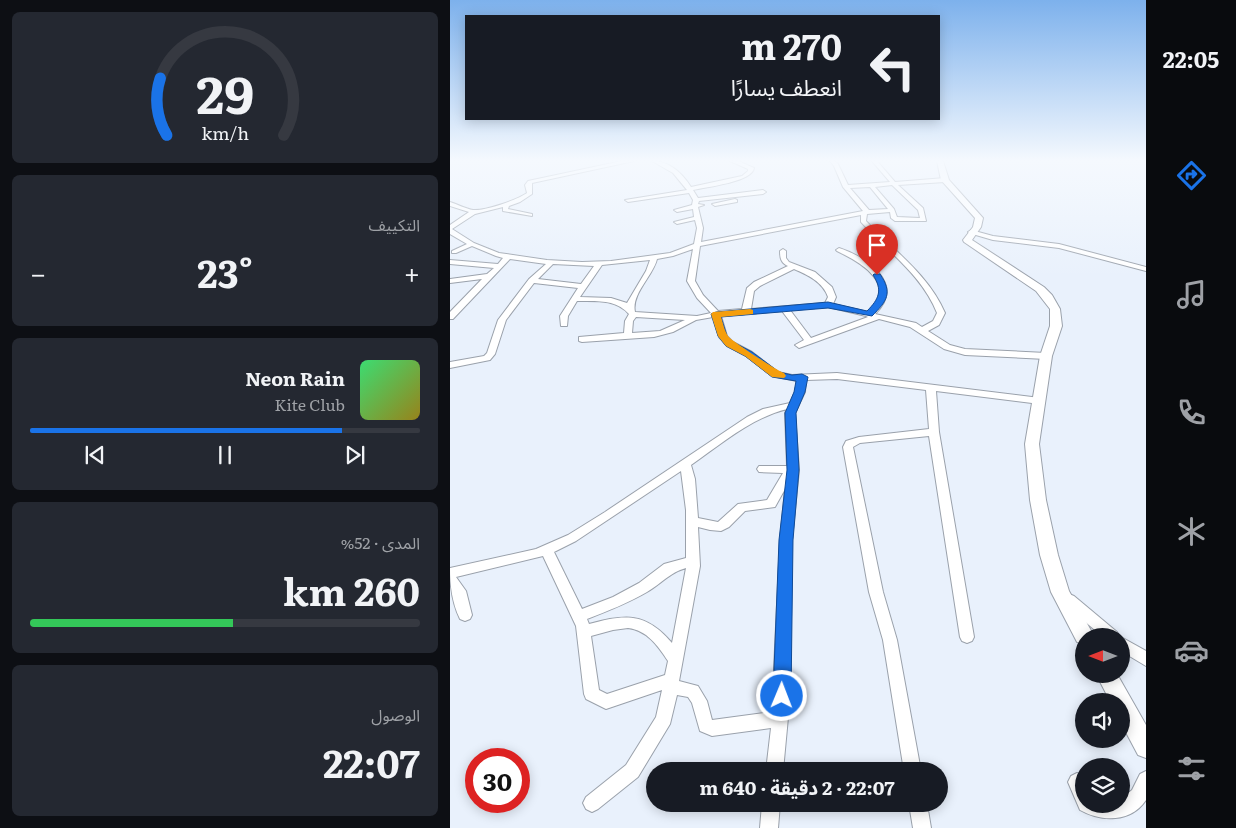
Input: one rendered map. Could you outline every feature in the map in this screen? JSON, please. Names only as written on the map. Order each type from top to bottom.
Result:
[{"type":"main road","points":[[961,200],[979,218],[977,227],[971,232],[967,240],[972,245],[1020,274],[1048,297],[1055,309],[1056,326],[1046,356],[1032,444],[1038,500],[1049,556],[1060,592],[1080,628]]},
{"type":"main road","points":[[1130,718],[1146,747]]},
{"type":"street","points":[[522,200],[475,212],[460,220],[450,230],[471,244],[498,255],[552,262],[600,263],[671,255],[698,245],[799,224],[892,210]]},
{"type":"street","points":[[694,200],[700,228],[691,281],[700,296],[716,314],[723,336],[730,344],[749,354],[775,374],[792,378],[837,376],[1040,401]]},
{"type":"street","points":[[677,210],[695,203],[716,200]]},
{"type":"street","points":[[856,200],[866,213]]},
{"type":"street","points":[[883,200],[892,210],[894,218],[898,220],[924,219],[920,209],[910,200]]},
{"type":"street","points":[[695,203],[735,201]]},
{"type":"street","points":[[450,204],[475,212]]},
{"type":"street","points":[[506,205],[505,210],[530,215]]},
{"type":"street","points":[[866,213],[863,221],[866,225],[927,284],[937,301],[941,313],[936,323],[924,330]]},
{"type":"street","points":[[676,222],[698,218]]},
{"type":"street","points":[[450,219],[460,220]]},
{"type":"street","points":[[971,232],[993,238],[1059,246],[1146,270]]},
{"type":"street","points":[[454,252],[471,244]]},
{"type":"street","points":[[839,250],[857,259],[877,275],[883,284],[884,294],[881,303],[869,314]]},
{"type":"street","points":[[784,251],[783,258],[787,264],[812,274],[829,288],[832,297],[828,305]]},
{"type":"street","points":[[450,317],[509,256]]},
{"type":"street","points":[[628,335],[629,321],[636,292],[652,268],[654,257]]},
{"type":"street","points":[[450,262],[500,266]]},
{"type":"street","points":[[450,365],[482,361],[492,354],[502,320],[532,281],[552,262]]},
{"type":"street","points":[[564,324],[564,316],[574,299],[600,263]]},
{"type":"street","points":[[746,312],[750,290],[757,284],[794,266]]},
{"type":"street","points":[[450,281],[491,276]]},
{"type":"street","points":[[532,281],[582,286]]},
{"type":"street","points":[[574,299],[615,300],[623,303],[631,312],[695,318],[716,314],[828,305],[913,325],[924,330],[947,347],[965,352],[1046,356]]},
{"type":"street","points":[[785,309],[809,341]]},
{"type":"street","points":[[799,345],[860,322],[880,317]]},
{"type":"street","points":[[582,339],[628,335],[657,335],[675,330],[695,318]]},
{"type":"street","points":[[776,762],[780,719],[786,540],[793,470],[790,413],[800,392],[802,377]]},
{"type":"street","points":[[931,387],[934,432],[967,637]]},
{"type":"street","points":[[450,573],[546,549],[572,538],[751,419],[767,411],[793,405]]},
{"type":"street","points":[[910,762],[890,640],[876,592],[848,447],[850,443],[859,440],[934,432]]},
{"type":"street","points":[[592,803],[632,771],[664,719],[693,561],[689,479],[685,464]]},
{"type":"street","points":[[763,470],[793,470]]},
{"type":"street","points":[[692,520],[713,527],[722,527],[730,522],[742,507],[771,504],[780,486],[793,470]]},
{"type":"street","points":[[546,549],[584,632],[592,694],[606,702],[671,683],[693,692],[699,700],[706,726],[712,728],[780,719]]},
{"type":"street","points":[[578,616],[618,601],[644,587],[669,568],[693,561]]},
{"type":"street","points":[[450,579],[459,591],[465,615]]},
{"type":"street","points":[[1060,592],[1103,628]]},
{"type":"street","points":[[584,632],[606,625],[629,623],[643,626],[656,636],[676,659]]},
{"type":"street","points":[[1130,649],[1146,659]]},
{"type":"street","points":[[1130,804],[1137,799],[1146,780]]},
{"type":"street","points":[[769,828],[771,812]]},
{"type":"street","points":[[919,812],[922,828]]},
{"type":"slow traffic","points":[[750,312],[716,314],[723,336],[730,344],[749,354],[780,376]]},
{"type":"route","points":[[782,696],[786,540],[793,470],[790,413],[800,392],[802,377],[792,378],[775,374],[749,354],[730,344],[723,336],[716,314],[828,305],[869,314],[881,303],[884,294],[883,284],[877,275]]}]
